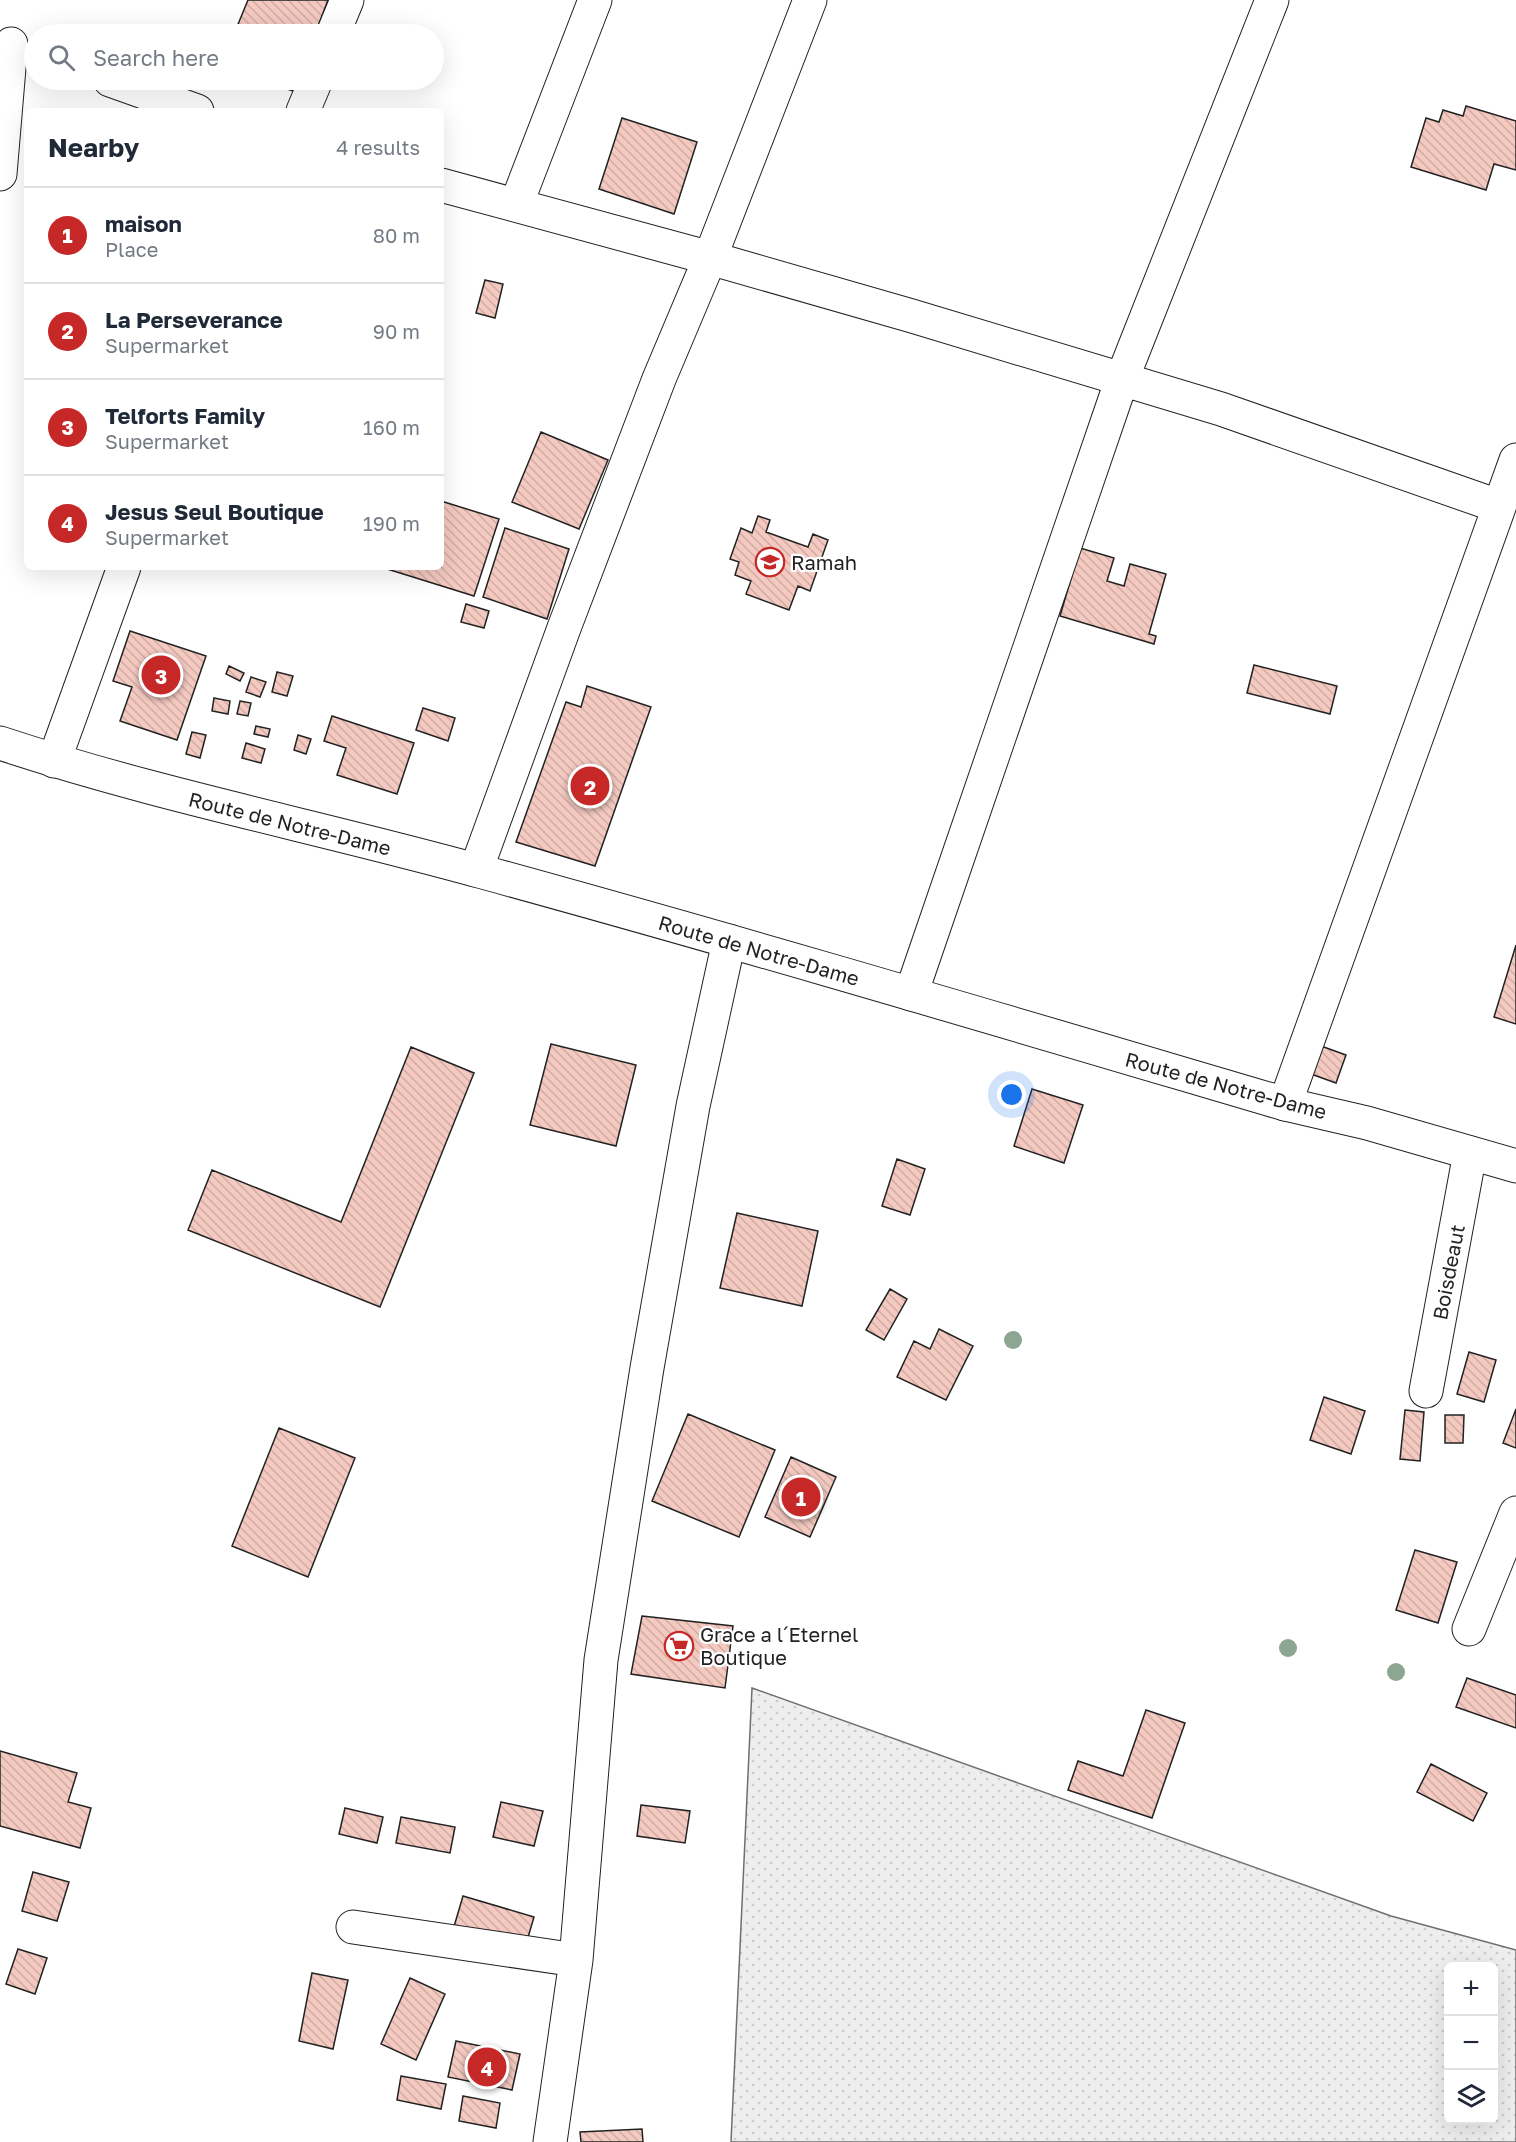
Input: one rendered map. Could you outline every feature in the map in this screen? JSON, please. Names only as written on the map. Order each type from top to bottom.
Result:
[{"type":"street","points":[[337,24],[347,0]]},
{"type":"street","points":[[516,205],[595,0]]},
{"type":"street","points":[[476,870],[564,628],[659,379],[710,258],[810,0]]},
{"type":"street","points":[[911,994],[1122,379],[1272,0]]},
{"type":"street","points":[[0,174],[15,46]]},
{"type":"street","points":[[138,90],[189,108]]},
{"type":"street","points":[[304,108],[312,90]]},
{"type":"street","points":[[444,186],[912,316],[1221,409],[1498,506]]},
{"type":"street","points":[[1285,1104],[1516,460]]},
{"type":"street","points":[[54,761],[123,570]]},
{"type":"street","name":"Route de Notre-Dame","points":[[0,743],[54,761],[476,870],[729,941],[1285,1104],[1368,1123],[1516,1166]]},
{"type":"street","points":[[550,2142],[576,1960],[601,1660],[646,1368],[693,1106],[729,941]]},
{"type":"street","name":"Boisdeaut","points":[[1425,1391],[1470,1153]]},
{"type":"street","points":[[1468,1629],[1516,1513]]},
{"type":"street","points":[[353,1928],[576,1960]]},
{"type":"shaded area","points":[[752,1688],[1391,1916],[1516,1950],[1516,2142],[731,2142]]},
{"type":"building","points":[[248,0],[328,0],[319,24],[238,24]]},
{"type":"building","points":[[1466,106],[1516,121],[1516,170],[1494,164],[1486,190],[1411,167],[1426,118],[1439,122],[1443,110],[1463,116]]},
{"type":"building","points":[[622,118],[697,142],[674,214],[599,189]]},
{"type":"building","points":[[485,280],[503,284],[495,318],[476,313]]},
{"type":"building","points":[[541,432],[608,460],[579,529],[512,502]]},
{"type":"building","points":[[444,502],[499,519],[474,596],[390,570],[444,570]]},
{"type":"building","points":[[758,516],[770,520],[766,532],[808,547],[813,534],[828,540],[810,591],[798,586],[789,610],[746,594],[751,581],[735,575],[739,562],[730,559],[741,528],[752,533]]},
{"type":"building","points":[[505,528],[569,549],[547,619],[483,597]]},
{"type":"building","points":[[1080,548],[1114,558],[1107,581],[1124,586],[1130,564],[1166,574],[1149,634],[1156,636],[1154,644],[1060,616]]},
{"type":"building","points":[[466,604],[489,611],[484,628],[461,622]]},
{"type":"building","points":[[130,631],[206,656],[177,740],[120,721],[132,687],[113,681]]},
{"type":"building","points":[[1254,665],[1337,686],[1330,714],[1247,693]]},
{"type":"building","points":[[229,666],[244,673],[240,681],[226,674]]},
{"type":"building","points":[[277,672],[293,676],[287,696],[272,692]]},
{"type":"building","points":[[251,677],[266,682],[260,697],[246,692]]},
{"type":"building","points":[[587,686],[651,707],[595,866],[516,842],[566,702],[581,707]]},
{"type":"building","points":[[214,698],[230,701],[228,714],[212,711]]},
{"type":"building","points":[[240,701],[251,703],[248,716],[237,714]]},
{"type":"building","points":[[423,708],[455,718],[448,741],[416,730]]},
{"type":"building","points":[[332,716],[414,743],[397,794],[337,775],[346,748],[324,741]]},
{"type":"building","points":[[256,726],[270,729],[268,737],[254,734]]},
{"type":"building","points":[[192,732],[206,735],[200,758],[186,754]]},
{"type":"building","points":[[298,735],[311,739],[306,754],[294,750]]},
{"type":"building","points":[[246,743],[265,749],[261,763],[242,758]]},
{"type":"building","points":[[1516,945],[1516,1024],[1494,1017]]},
{"type":"building","points":[[551,1044],[636,1065],[616,1146],[530,1125]]},
{"type":"building","points":[[1321,1046],[1346,1055],[1336,1083],[1311,1074]]},
{"type":"building","points":[[411,1047],[474,1073],[380,1307],[188,1230],[212,1170],[341,1222]]},
{"type":"building","points":[[1032,1089],[1083,1105],[1064,1163],[1014,1146]]},
{"type":"building","points":[[897,1159],[925,1169],[910,1215],[882,1206]]},
{"type":"building","points":[[737,1213],[818,1231],[802,1306],[720,1288]]},
{"type":"building","points":[[890,1289],[907,1299],[884,1340],[866,1330]]},
{"type":"building","points":[[939,1329],[973,1346],[946,1400],[897,1377],[914,1341],[930,1349]]},
{"type":"building","points":[[1469,1352],[1496,1360],[1484,1402],[1457,1394]]},
{"type":"building","points":[[1324,1397],[1365,1411],[1351,1454],[1310,1440]]},
{"type":"building","points":[[1516,1409],[1516,1448],[1503,1443]]},
{"type":"building","points":[[1405,1410],[1424,1412],[1420,1461],[1400,1459]]},
{"type":"building","points":[[688,1414],[775,1450],[739,1537],[652,1501]]},
{"type":"building","points":[[1445,1415],[1464,1415],[1463,1443],[1445,1443]]},
{"type":"building","points":[[279,1428],[355,1458],[308,1577],[232,1546]]},
{"type":"building","points":[[791,1457],[836,1477],[810,1537],[765,1517]]},
{"type":"building","points":[[1415,1550],[1457,1562],[1438,1623],[1396,1610]]},
{"type":"building","points":[[642,1616],[733,1626],[725,1688],[631,1674]]},
{"type":"building","points":[[1467,1678],[1516,1695],[1516,1728],[1456,1707]]},
{"type":"building","points":[[1146,1710],[1185,1723],[1152,1818],[1068,1790],[1078,1761],[1123,1776]]},
{"type":"building","points":[[0,1751],[77,1773],[68,1802],[91,1808],[80,1848],[0,1826]]},
{"type":"building","points":[[1431,1764],[1487,1793],[1473,1821],[1417,1792]]},
{"type":"building","points":[[501,1802],[543,1811],[534,1846],[493,1837]]},
{"type":"building","points":[[641,1805],[690,1811],[685,1843],[637,1836]]},
{"type":"building","points":[[345,1808],[383,1817],[377,1843],[339,1834]]},
{"type":"building","points":[[401,1817],[455,1827],[450,1853],[396,1843]]},
{"type":"building","points":[[33,1872],[69,1882],[57,1921],[22,1911]]},
{"type":"building","points":[[463,1896],[534,1917],[524,1951],[453,1930]]},
{"type":"building","points":[[18,1949],[47,1958],[35,1994],[6,1984]]},
{"type":"building","points":[[312,1973],[348,1980],[333,2049],[299,2041]]},
{"type":"building","points":[[410,1978],[445,1994],[416,2060],[381,2044]]},
{"type":"building","points":[[456,2041],[520,2054],[512,2090],[448,2077]]},
{"type":"building","points":[[401,2076],[446,2084],[441,2109],[397,2100]]},
{"type":"building","points":[[463,2096],[500,2103],[496,2128],[459,2121]]},
{"type":"building","points":[[642,2129],[643,2142],[581,2142],[580,2132]]},
{"type":"place","name":"Ramah","points":[[770,562]]},
{"type":"place","name":"Telforts Family","points":[[161,675]]},
{"type":"place","name":"La Perseverance","points":[[590,786]]},
{"type":"place","name":"maison","points":[[801,1497]]},
{"type":"place","name":"Grace a l´Eternel Boutique","points":[[679,1646]]},
{"type":"place","name":"Jesus Seul Boutique","points":[[487,2067]]}]
